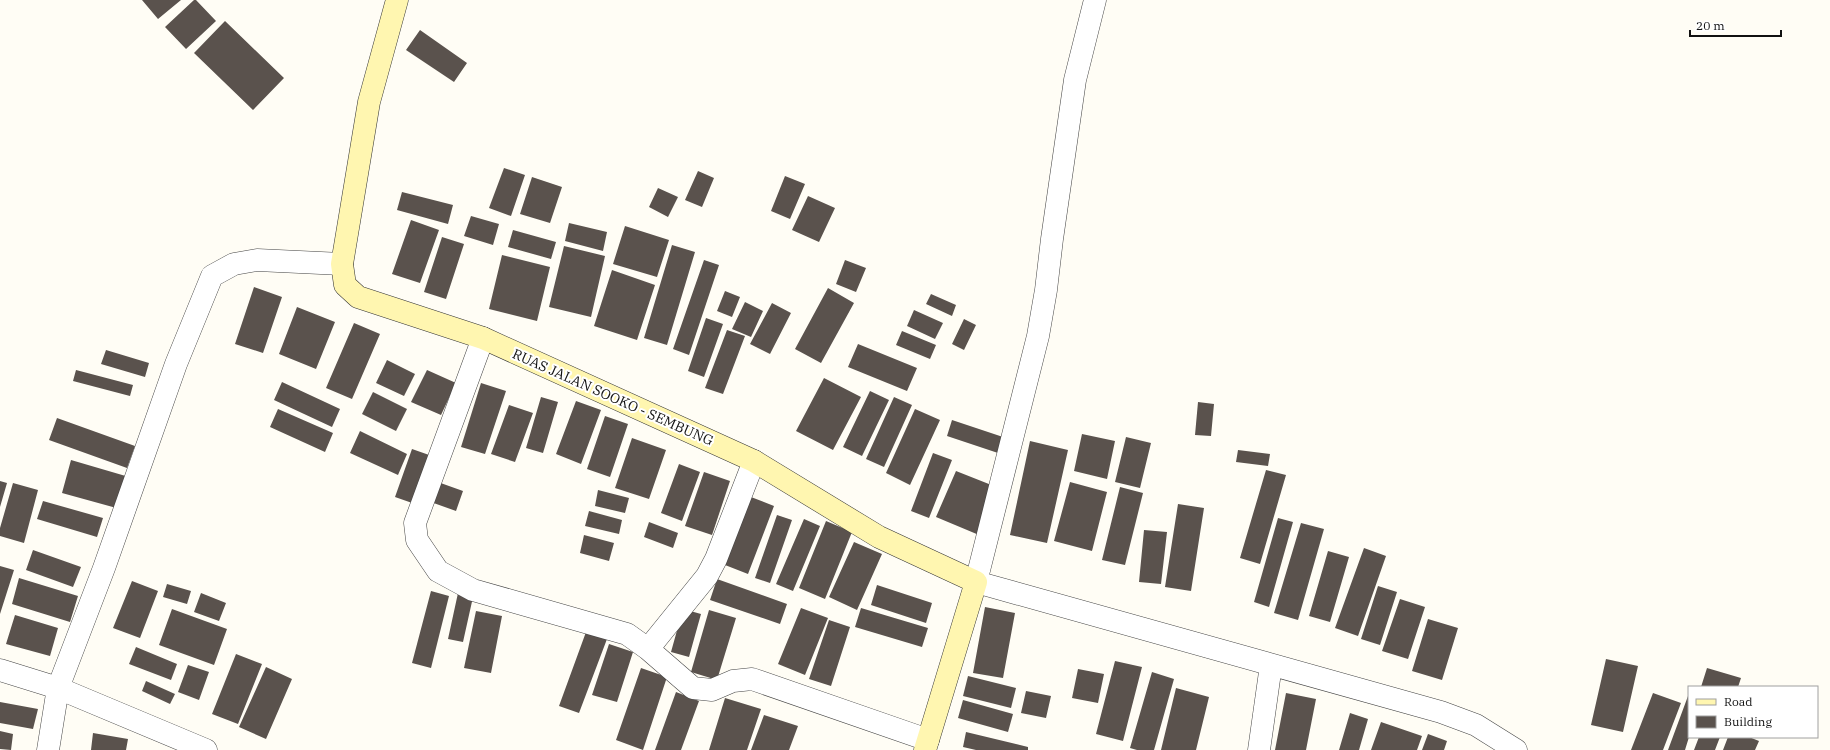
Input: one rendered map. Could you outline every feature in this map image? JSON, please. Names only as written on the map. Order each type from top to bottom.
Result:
[{"type":"main road","name":"RUAS JALAN SOOKO - SEMBUNG","points":[[397,0],[369,102],[342,264],[345,286],[358,297],[483,338],[754,461],[879,537],[976,582]]},
{"type":"main road","points":[[926,745],[976,582]]},
{"type":"street","points":[[1094,0],[1074,80],[1046,290],[1038,336],[976,582],[1441,712],[1476,725],[1516,750]]},
{"type":"street","points":[[48,750],[58,688],[104,568],[176,364],[212,276],[234,264],[257,260],[342,264]]},
{"type":"street","points":[[483,338],[416,523],[418,540],[438,571],[473,590],[627,634],[648,649],[693,688],[712,690],[734,681],[752,679],[926,745]]},
{"type":"street","points":[[648,649],[707,576],[716,559],[754,461]]},
{"type":"street","points":[[1259,750],[1271,665]]},
{"type":"street","points":[[0,670],[58,688],[206,750]]},
{"type":"building","points":[[142,0],[181,0],[158,19]]},
{"type":"building","points":[[194,0],[196,0],[216,21],[186,49],[165,27]]},
{"type":"building","points":[[225,21],[284,78],[253,110],[194,53]]},
{"type":"building","points":[[420,30],[467,63],[454,82],[406,50]]},
{"type":"building","points":[[504,168],[525,175],[511,216],[489,208]]},
{"type":"building","points":[[698,171],[714,178],[702,207],[685,200]]},
{"type":"building","points":[[785,176],[805,184],[790,219],[771,211]]},
{"type":"building","points":[[532,177],[562,187],[550,223],[520,214]]},
{"type":"building","points":[[658,188],[678,197],[668,217],[649,207]]},
{"type":"building","points":[[402,192],[453,205],[448,224],[397,210]]},
{"type":"building","points":[[808,196],[835,208],[819,242],[792,230]]},
{"type":"building","points":[[471,216],[499,224],[493,245],[464,236]]},
{"type":"building","points":[[411,220],[439,230],[420,283],[392,274]]},
{"type":"building","points":[[569,223],[607,232],[603,251],[565,241]]},
{"type":"building","points":[[625,226],[669,240],[657,277],[613,264]]},
{"type":"building","points":[[513,230],[556,242],[551,259],[508,247]]},
{"type":"building","points":[[442,237],[464,244],[446,299],[424,292]]},
{"type":"building","points":[[672,245],[695,252],[667,345],[644,338]]},
{"type":"building","points":[[564,246],[605,256],[591,317],[549,307]]},
{"type":"building","points":[[502,255],[550,267],[537,321],[489,309]]},
{"type":"building","points":[[704,260],[719,265],[689,355],[673,349]]},
{"type":"building","points":[[845,260],[866,268],[856,292],[836,284]]},
{"type":"building","points":[[612,270],[655,285],[637,340],[594,326]]},
{"type":"building","points":[[254,287],[282,297],[263,353],[235,344]]},
{"type":"building","points":[[828,288],[854,303],[821,363],[795,349]]},
{"type":"building","points":[[725,291],[740,297],[732,317],[717,311]]},
{"type":"building","points":[[931,294],[956,305],[952,316],[926,304]]},
{"type":"building","points":[[745,302],[763,311],[751,337],[732,329]]},
{"type":"building","points":[[772,303],[791,313],[770,354],[750,344]]},
{"type":"building","points":[[297,307],[335,322],[316,369],[279,354]]},
{"type":"building","points":[[914,310],[943,323],[935,339],[907,326]]},
{"type":"building","points":[[706,318],[723,324],[704,377],[688,371]]},
{"type":"building","points":[[964,319],[976,325],[964,350],[952,344]]},
{"type":"building","points":[[354,323],[380,334],[352,399],[326,388]]},
{"type":"building","points":[[727,330],[745,336],[723,394],[705,388]]},
{"type":"building","points":[[902,331],[936,345],[930,359],[896,345]]},
{"type":"building","points":[[858,344],[917,368],[907,391],[848,367]]},
{"type":"building","points":[[106,350],[149,363],[145,377],[101,364]]},
{"type":"building","points":[[387,360],[415,374],[404,396],[376,383]]},
{"type":"building","points":[[76,370],[133,385],[130,396],[73,381]]},
{"type":"building","points":[[427,370],[456,383],[441,415],[411,402]]},
{"type":"building","points":[[824,378],[861,397],[833,450],[796,431]]},
{"type":"building","points":[[282,382],[340,409],[332,427],[274,400]]},
{"type":"building","points":[[481,383],[506,391],[485,454],[461,447]]},
{"type":"building","points":[[870,391],[889,400],[862,456],[843,447]]},
{"type":"building","points":[[373,392],[407,409],[396,431],[362,414]]},
{"type":"building","points":[[541,397],[558,402],[543,453],[526,448]]},
{"type":"building","points":[[894,397],[912,405],[884,467],[866,459]]},
{"type":"building","points":[[576,401],[601,410],[581,464],[556,454]]},
{"type":"building","points":[[1198,402],[1214,404],[1211,436],[1195,435]]},
{"type":"building","points":[[509,405],[533,413],[515,462],[491,454]]},
{"type":"building","points":[[278,409],[333,433],[325,452],[270,427]]},
{"type":"building","points":[[915,409],[940,420],[910,485],[886,473]]},
{"type":"building","points":[[605,416],[628,424],[610,477],[587,469]]},
{"type":"building","points":[[57,418],[135,446],[127,468],[49,440]]},
{"type":"building","points":[[952,420],[1006,438],[1001,454],[947,436]]},
{"type":"building","points":[[360,431],[407,454],[398,475],[350,453]]},
{"type":"building","points":[[1082,434],[1115,441],[1107,479],[1074,471]]},
{"type":"building","points":[[1126,437],[1151,443],[1140,488],[1115,482]]},
{"type":"building","points":[[632,438],[666,450],[649,499],[615,488]]},
{"type":"building","points":[[1030,441],[1068,450],[1047,543],[1010,535]]},
{"type":"building","points":[[412,449],[432,456],[415,504],[395,497]]},
{"type":"building","points":[[1238,450],[1270,454],[1268,466],[1236,462]]},
{"type":"building","points":[[933,453],[952,460],[929,518],[911,511]]},
{"type":"building","points":[[71,460],[129,477],[120,509],[62,493]]},
{"type":"building","points":[[679,464],[700,472],[682,521],[661,513]]},
{"type":"building","points":[[1266,470],[1286,475],[1260,564],[1240,558]]},
{"type":"building","points":[[956,471],[999,488],[979,535],[936,517]]},
{"type":"building","points":[[704,472],[730,481],[712,535],[685,526]]},
{"type":"building","points":[[0,481],[7,483],[0,507]]},
{"type":"building","points":[[435,481],[463,491],[456,511],[428,501]]},
{"type":"building","points":[[1070,482],[1107,492],[1092,551],[1054,541]]},
{"type":"building","points":[[13,483],[38,490],[24,543],[0,536],[0,528]]},
{"type":"building","points":[[1120,487],[1143,493],[1125,565],[1102,560]]},
{"type":"building","points":[[598,490],[629,498],[625,513],[595,506]]},
{"type":"building","points":[[751,497],[774,506],[748,574],[725,565]]},
{"type":"building","points":[[43,501],[103,518],[97,537],[37,519]]},
{"type":"building","points":[[1178,504],[1204,508],[1191,591],[1165,587]]},
{"type":"building","points":[[589,511],[622,520],[619,534],[585,526]]},
{"type":"building","points":[[777,515],[792,520],[770,583],[755,578]]},
{"type":"building","points":[[1278,518],[1293,522],[1269,607],[1254,602]]},
{"type":"building","points":[[804,519],[820,526],[793,591],[776,584]]},
{"type":"building","points":[[826,521],[852,532],[825,599],[799,588]]},
{"type":"building","points":[[649,522],[678,533],[673,548],[644,537]]},
{"type":"building","points":[[1301,523],[1324,529],[1298,620],[1274,613]]},
{"type":"building","points":[[1144,530],[1167,532],[1161,584],[1139,582]]},
{"type":"building","points":[[584,535],[614,543],[609,561],[580,553]]},
{"type":"building","points":[[854,542],[882,554],[857,610],[829,597]]},
{"type":"building","points":[[1364,548],[1386,556],[1358,636],[1335,628]]},
{"type":"building","points":[[33,550],[81,567],[73,587],[26,570]]},
{"type":"building","points":[[1328,551],[1349,557],[1330,622],[1309,616]]},
{"type":"building","points":[[0,566],[14,570],[0,614]]},
{"type":"building","points":[[19,578],[78,596],[70,622],[12,604]]},
{"type":"building","points":[[717,579],[787,604],[780,624],[710,600]]},
{"type":"building","points":[[132,581],[158,591],[140,638],[113,628]]},
{"type":"building","points":[[167,584],[191,591],[187,604],[163,597]]},
{"type":"building","points":[[877,585],[932,603],[926,623],[871,605]]},
{"type":"building","points":[[1378,586],[1397,592],[1380,645],[1361,639]]},
{"type":"building","points":[[431,591],[449,596],[431,668],[412,663]]},
{"type":"building","points":[[201,593],[226,603],[219,621],[194,612]]},
{"type":"building","points":[[458,593],[473,597],[463,642],[448,639]]},
{"type":"building","points":[[1400,599],[1425,607],[1408,659],[1382,651]]},
{"type":"building","points":[[985,607],[1015,613],[1003,678],[973,673]]},
{"type":"building","points":[[801,608],[828,618],[805,675],[778,664]]},
{"type":"building","points":[[861,608],[928,628],[922,647],[855,627]]},
{"type":"building","points":[[172,609],[227,629],[214,665],[159,645]]},
{"type":"building","points":[[683,609],[701,614],[689,657],[671,652]]},
{"type":"building","points":[[709,610],[736,618],[717,680],[691,672]]},
{"type":"building","points":[[476,611],[502,616],[491,673],[464,668]]},
{"type":"building","points":[[15,615],[58,628],[50,656],[6,644]]},
{"type":"building","points":[[1428,619],[1458,628],[1442,680],[1412,671]]},
{"type":"building","points":[[829,620],[850,627],[831,686],[809,679]]},
{"type":"building","points":[[586,632],[607,639],[579,713],[559,706]]},
{"type":"building","points":[[609,644],[633,652],[617,702],[592,695]]},
{"type":"building","points":[[136,647],[177,664],[171,680],[129,664]]},
{"type":"building","points":[[236,654],[262,664],[238,724],[212,714]]},
{"type":"building","points":[[1606,659],[1638,666],[1623,732],[1591,725]]},
{"type":"building","points":[[1115,661],[1142,667],[1123,741],[1096,734]]},
{"type":"building","points":[[188,665],[209,672],[199,700],[178,692]]},
{"type":"building","points":[[266,667],[292,679],[266,739],[239,727]]},
{"type":"building","points":[[641,668],[667,677],[643,750],[616,740]]},
{"type":"building","points":[[1707,668],[1741,678],[1738,686],[1701,686]]},
{"type":"building","points":[[1078,669],[1104,674],[1098,703],[1072,698]]},
{"type":"building","points":[[1152,672],[1174,679],[1154,750],[1137,750],[1130,748]]},
{"type":"building","points":[[968,676],[1016,688],[1011,708],[963,696]]},
{"type":"building","points":[[146,681],[175,694],[170,704],[142,691]]},
{"type":"building","points":[[1176,688],[1209,697],[1196,750],[1161,750]]},
{"type":"building","points":[[1026,691],[1051,696],[1046,718],[1021,713]]},
{"type":"building","points":[[676,692],[699,701],[681,750],[655,750]]},
{"type":"building","points":[[1286,693],[1316,699],[1306,750],[1275,750]]},
{"type":"building","points":[[1653,693],[1681,703],[1663,750],[1631,750]]},
{"type":"building","points":[[1688,696],[1689,738],[1685,750],[1668,750]]},
{"type":"building","points":[[725,698],[761,709],[747,750],[709,750]]},
{"type":"building","points":[[963,700],[1013,714],[1008,732],[958,718]]},
{"type":"building","points":[[0,702],[38,709],[33,729],[0,723]]},
{"type":"building","points":[[1350,713],[1368,719],[1359,750],[1339,750]]},
{"type":"building","points":[[764,715],[798,726],[789,750],[751,750]]},
{"type":"building","points":[[1381,722],[1422,736],[1417,750],[1371,750]]},
{"type":"building","points":[[0,731],[13,734],[11,750],[0,749]]},
{"type":"building","points":[[966,732],[1028,747],[1028,750],[976,750],[963,747]]},
{"type":"building","points":[[93,733],[128,739],[126,750],[91,750]]},
{"type":"building","points":[[1428,734],[1447,741],[1444,750],[1422,750]]},
{"type":"building","points":[[1699,738],[1720,738],[1715,750],[1694,750]]},
{"type":"building","points":[[1728,738],[1752,738],[1759,741],[1755,750],[1723,750]]}]
